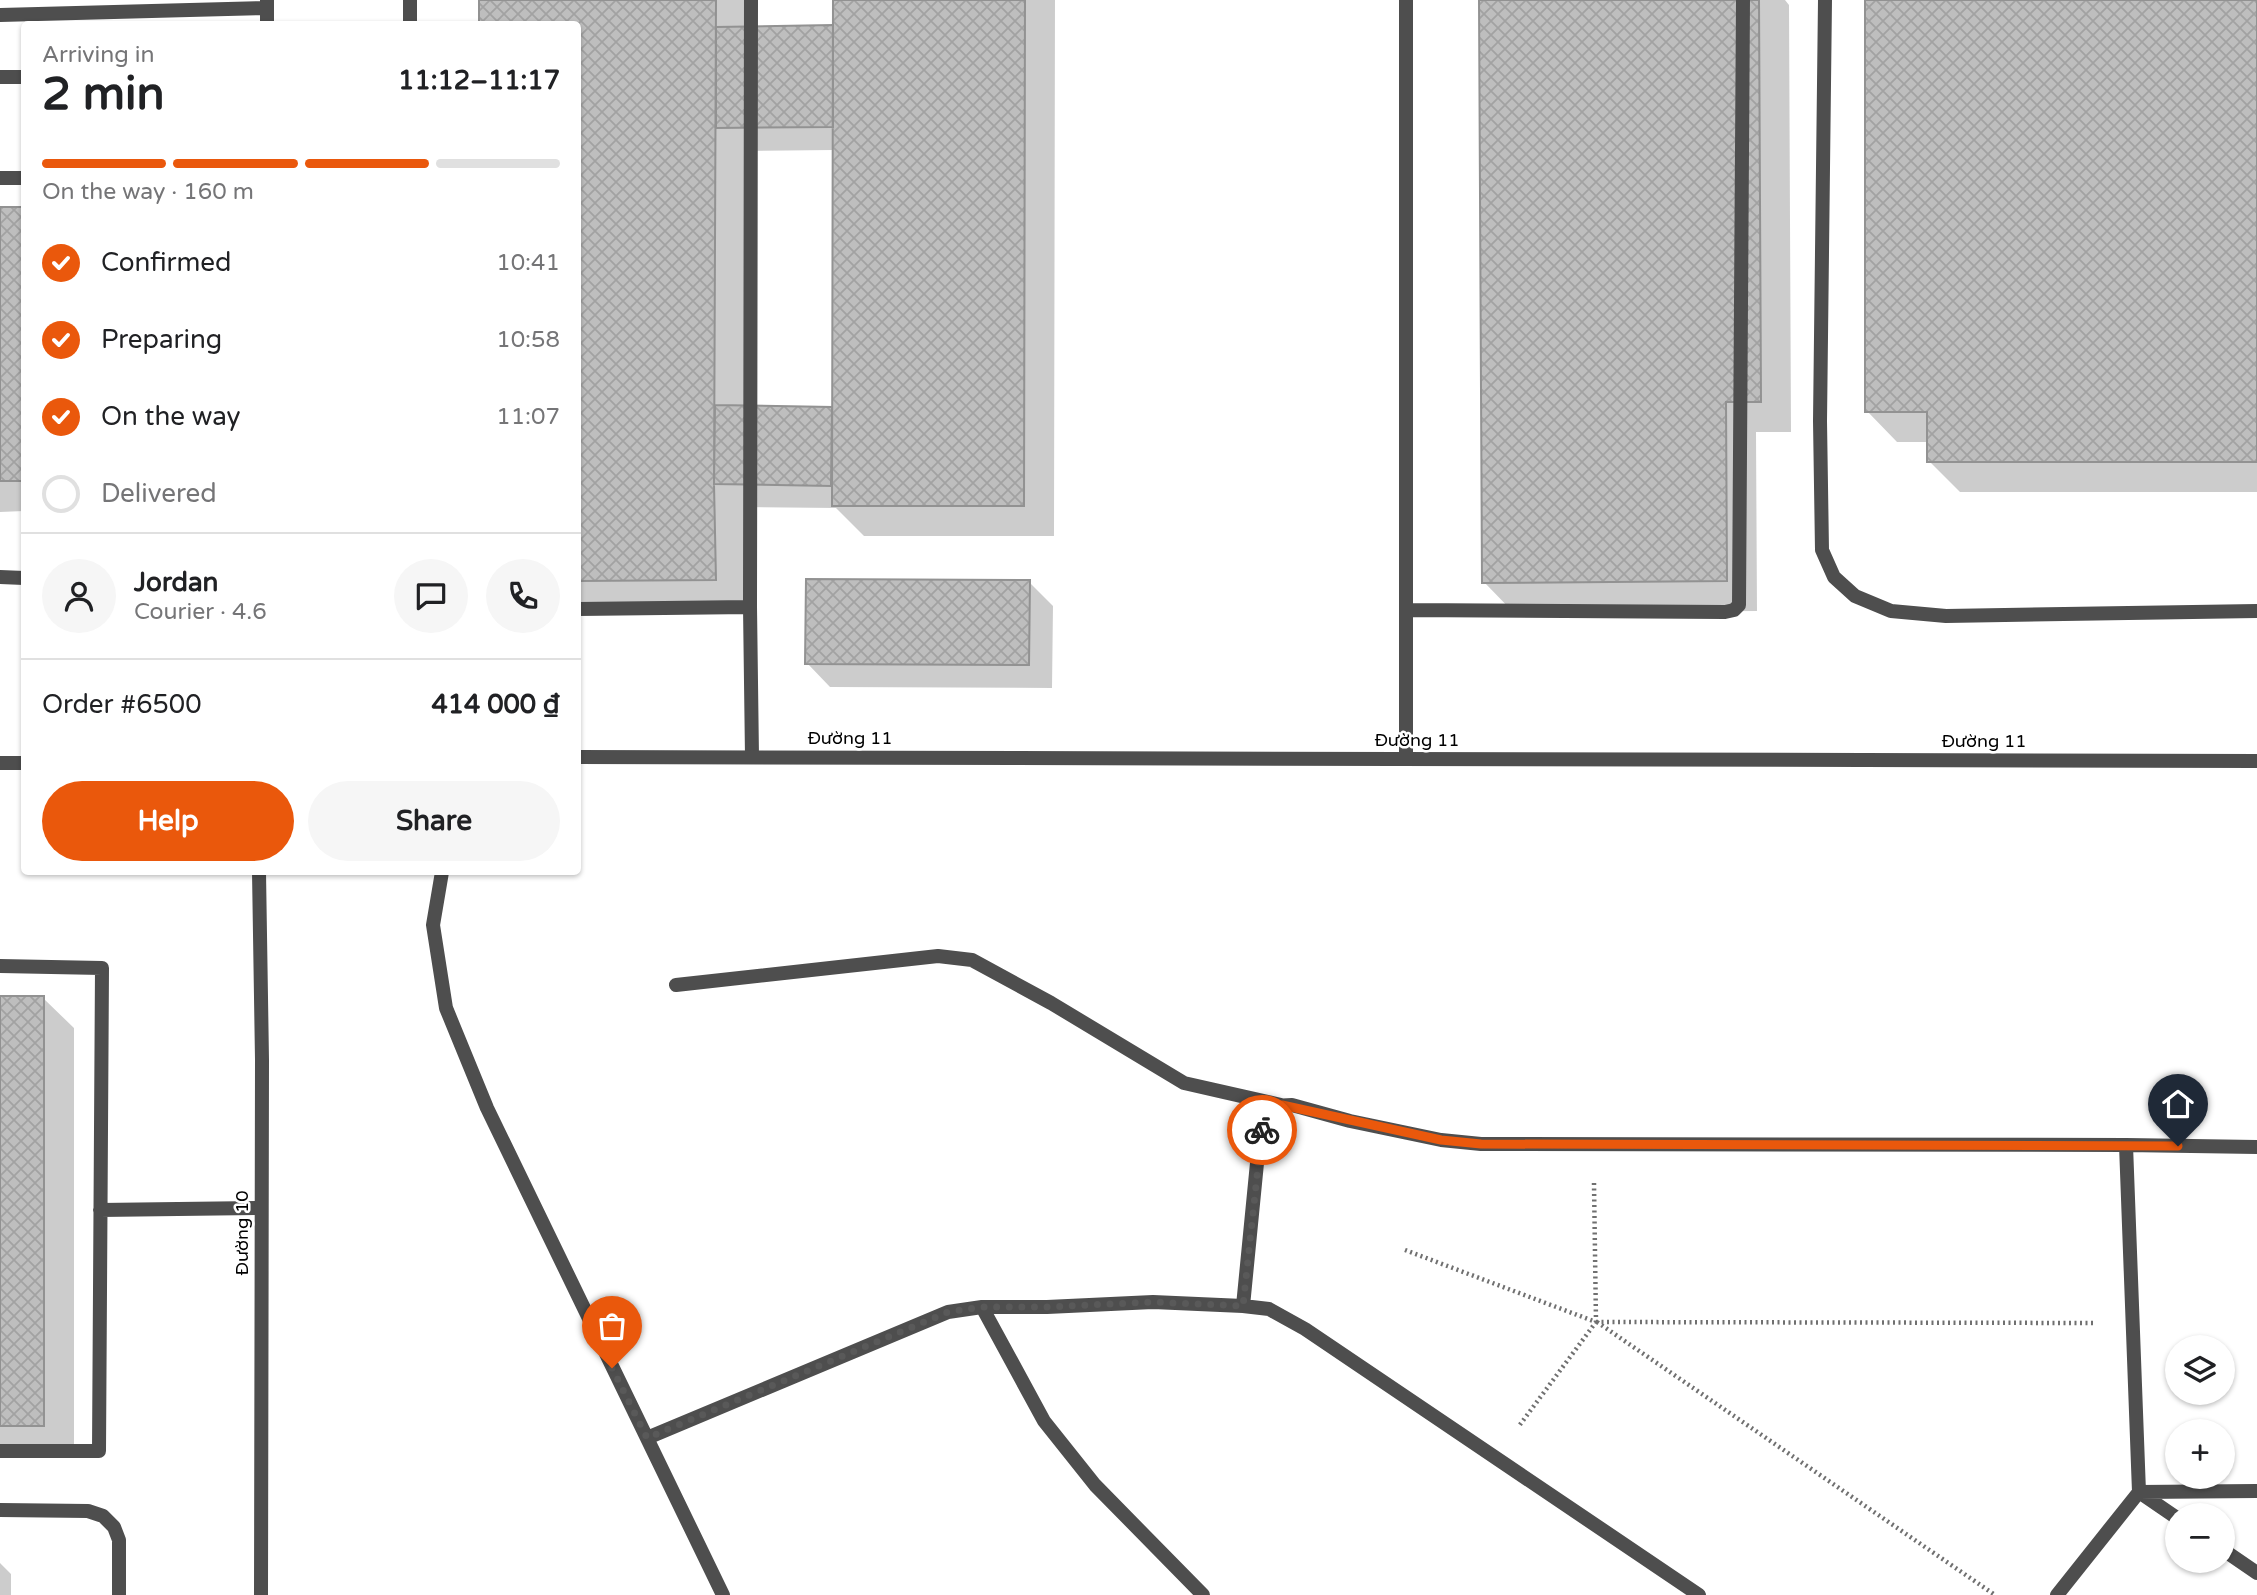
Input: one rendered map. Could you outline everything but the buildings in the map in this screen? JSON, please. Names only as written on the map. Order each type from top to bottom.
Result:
[{"type":"street","points":[[410,0],[410,21]]},
{"type":"street","points":[[751,0],[752,757]]},
{"type":"street","points":[[1406,0],[1406,759]]},
{"type":"street","points":[[1406,610],[1725,612],[1739,606],[1743,0]]},
{"type":"street","points":[[1825,0],[1822,550],[1834,577],[1856,596],[1891,611],[1946,616],[2257,611]]},
{"type":"street","points":[[0,15],[267,4]]},
{"type":"street","points":[[0,77],[21,76]]},
{"type":"street","points":[[0,178],[21,178]]},
{"type":"street","points":[[0,577],[21,578]]},
{"type":"street","points":[[581,609],[750,607]]},
{"type":"street","name":"Đường 11","points":[[581,757],[2257,761]]},
{"type":"street","points":[[0,763],[21,763]]},
{"type":"street","name":"Đường 10","points":[[259,875],[261,1595]]},
{"type":"street","points":[[441,875],[433,925],[446,1009],[487,1108],[723,1595]]},
{"type":"street","points":[[676,985],[938,956],[972,960],[1051,1003],[1184,1083],[1441,1140],[1481,1144],[2257,1147]]},
{"type":"street","points":[[0,966],[102,968],[99,1451],[0,1451]]},
{"type":"street","points":[[1243,1306],[1257,1163],[1265,1114],[1273,1106],[1282,1105]]},
{"type":"street","points":[[2057,1595],[2139,1492],[2126,1145]]},
{"type":"street","points":[[100,1210],[261,1208]]},
{"type":"street","points":[[647,1438],[948,1312],[982,1307],[1153,1302],[1269,1309],[1306,1329],[1699,1595]]},
{"type":"street","points":[[982,1307],[1044,1421],[1095,1485],[1203,1595]]},
{"type":"street","points":[[2139,1492],[2257,1491]]},
{"type":"street","points":[[2139,1492],[2165,1510]]},
{"type":"street","points":[[0,1510],[88,1511],[103,1516],[114,1527],[119,1540],[119,1595]]},
{"type":"street","points":[[2235,1558],[2257,1573]]},
{"type":"path","points":[[1519,1426],[1596,1322],[1594,1183]]},
{"type":"path","points":[[1405,1250],[1596,1322],[1995,1595]]},
{"type":"path","points":[[1596,1322],[2094,1323]]},
{"type":"way so far","points":[[612,1368],[647,1438],[948,1312],[982,1307],[1153,1302],[1243,1306],[1262,1130]]},
{"type":"route","points":[[1262,1130],[1268,1109],[1273,1106],[1292,1105],[1350,1121],[1441,1140],[1481,1144],[2178,1146]]}]
